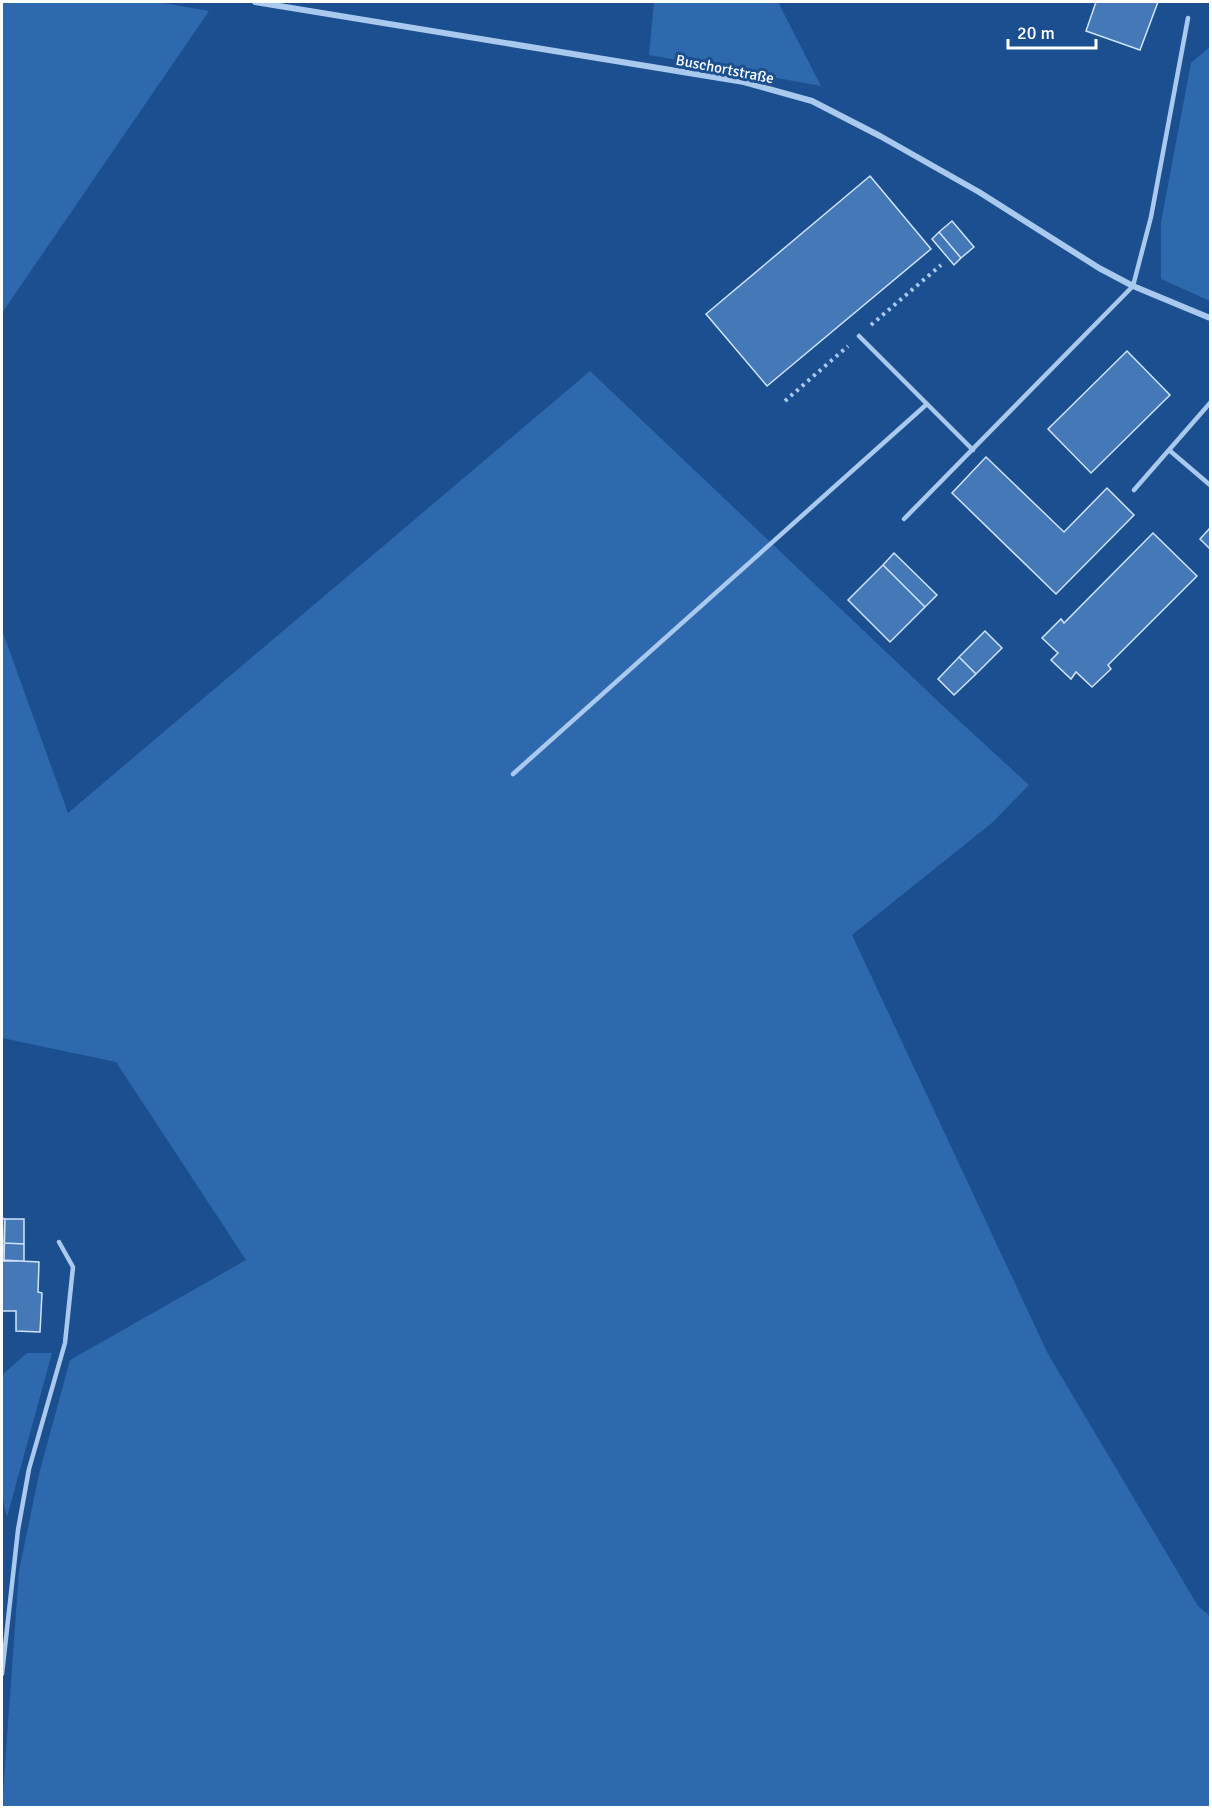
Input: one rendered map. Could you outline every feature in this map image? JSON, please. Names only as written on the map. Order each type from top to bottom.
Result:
[{"type":"street","name":"Buschortstraße","points":[[255,2],[744,82],[812,101],[980,192],[1099,268],[1134,286],[1210,318]]},
{"type":"lane","points":[[904,519],[1134,286],[1150,217],[1188,18]]},
{"type":"lane","points":[[859,336],[973,450]]},
{"type":"lane","points":[[1134,490],[1210,403]]},
{"type":"lane","points":[[513,774],[927,404]]},
{"type":"lane","points":[[1169,450],[1210,485]]},
{"type":"lane","points":[[2,1674],[18,1530],[27,1479],[65,1343],[73,1267],[59,1242]]},
{"type":"shaded area","points":[[2,2],[158,2],[209,11],[2,313]]},
{"type":"shaded area","points":[[654,2],[778,2],[821,86],[649,55]]},
{"type":"shaded area","points":[[1210,47],[1210,301],[1161,279],[1161,222],[1191,63]]},
{"type":"shaded area","points":[[590,371],[1029,785],[993,822],[852,935],[1048,1354],[1198,1606],[1210,1616],[1210,1807],[2,1807],[19,1571],[39,1474],[70,1360],[246,1260],[116,1062],[2,1038],[2,630],[68,813]]},
{"type":"shaded area","points":[[27,1353],[52,1353],[7,1517],[2,1497],[2,1375]]},
{"type":"building","points":[[1096,2],[1158,2],[1140,50],[1086,31]]},
{"type":"building","points":[[870,176],[931,249],[767,386],[706,314]]},
{"type":"building","points":[[952,221],[974,247],[961,258],[939,232]]},
{"type":"building","points":[[939,232],[961,258],[954,265],[932,239]]},
{"type":"building","points":[[1127,351],[1170,395],[1091,473],[1048,429]]},
{"type":"building","points":[[986,457],[1064,532],[1107,488],[1134,515],[1056,594],[952,493]]},
{"type":"building","points":[[1210,528],[1210,549],[1200,539]]},
{"type":"building","points":[[1153,533],[1197,576],[1108,665],[1111,669],[1092,687],[1076,672],[1071,679],[1051,660],[1058,653],[1042,638],[1061,619],[1064,623]]},
{"type":"building","points":[[894,553],[937,595],[925,607],[883,565]]},
{"type":"building","points":[[883,565],[925,607],[890,642],[848,600]]},
{"type":"building","points":[[985,631],[1002,648],[976,674],[959,657]]},
{"type":"building","points":[[959,657],[976,674],[954,695],[938,679]]},
{"type":"building","points":[[2,1218],[5,1219],[4,1261],[2,1260]]},
{"type":"building","points":[[5,1219],[24,1219],[24,1244],[4,1243]]},
{"type":"building","points":[[4,1243],[24,1244],[24,1261],[4,1261]]},
{"type":"building","points":[[2,1260],[39,1262],[38,1292],[42,1293],[40,1332],[16,1331],[16,1311],[2,1311]]}]
